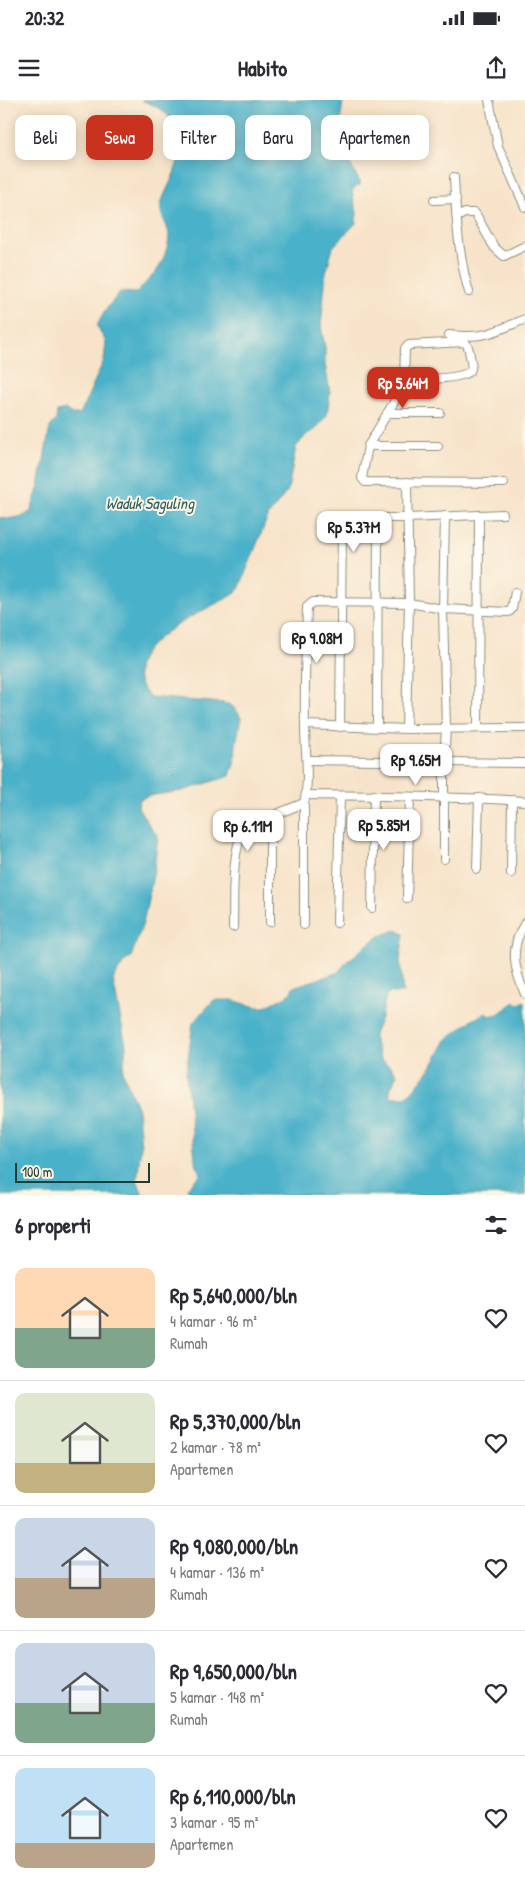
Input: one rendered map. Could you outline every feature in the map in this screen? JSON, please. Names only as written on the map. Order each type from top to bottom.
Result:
[{"type":"street","points":[[489,100],[498,146],[525,206]]},
{"type":"street","points":[[454,177],[457,216],[468,292]]},
{"type":"street","points":[[434,200],[456,199]]},
{"type":"street","points":[[457,216],[465,213],[474,213],[494,247],[504,256],[525,246]]},
{"type":"street","points":[[449,335],[486,335],[525,319]]},
{"type":"street","points":[[404,380],[441,378],[466,374],[471,370],[472,365],[468,345],[465,342],[409,345],[406,348],[404,380],[368,446],[362,478],[365,482],[504,483]]},
{"type":"street","points":[[387,413],[440,413]]},
{"type":"street","points":[[368,446],[438,446]]},
{"type":"street","points":[[406,729],[409,603],[407,482]]},
{"type":"street","points":[[340,727],[343,602],[342,525],[347,518],[407,518],[503,514]]},
{"type":"street","points":[[478,728],[479,515]]},
{"type":"street","points":[[444,859],[446,728],[443,609],[445,516]]},
{"type":"street","points":[[377,728],[378,518]]},
{"type":"street","points":[[304,924],[307,607],[313,602],[409,603],[443,609],[509,612],[512,609],[515,592]]},
{"type":"street","points":[[305,725],[406,729],[525,728]]},
{"type":"street","points":[[306,760],[525,763]]},
{"type":"street","points":[[372,908],[374,795]]},
{"type":"street","points":[[233,927],[235,856],[241,832],[247,826],[270,818],[305,799],[374,795],[444,796],[525,801]]},
{"type":"street","points":[[337,923],[340,796]]},
{"type":"street","points":[[407,898],[410,797]]},
{"type":"street","points":[[478,798],[478,870]]},
{"type":"street","points":[[511,873],[512,800]]},
{"type":"street","points":[[270,818],[270,922]]},
{"type":"street","points":[[525,924],[521,929],[514,951],[514,962],[525,994]]},
{"type":"water","name":"Waduk Saguling","points":[[141,100],[343,100],[341,115],[321,115],[321,160],[350,160],[351,166],[361,184],[354,188],[352,192],[357,213],[356,223],[333,247],[326,272],[321,327],[330,393],[327,415],[315,430],[307,434],[296,447],[288,490],[268,516],[239,589],[233,595],[200,612],[163,635],[148,649],[139,664],[139,680],[150,697],[223,703],[231,705],[241,718],[235,760],[230,776],[182,791],[148,796],[140,799],[138,807],[153,831],[158,835],[154,870],[143,923],[131,957],[124,962],[113,980],[126,1046],[123,1072],[138,1110],[141,1146],[137,1180],[143,1195],[0,1195],[0,517],[7,519],[24,516],[31,511],[39,486],[50,427],[56,420],[57,412],[65,409],[72,414],[80,414],[104,360],[106,342],[97,326],[104,312],[120,292],[137,293],[161,265],[166,252],[169,234],[161,213],[161,206],[178,160],[235,160],[235,115],[167,115],[154,105]]},
{"type":"water","points":[[396,930],[404,934],[400,960],[403,993],[389,993],[386,996],[381,1018],[374,1034],[381,1059],[397,1074],[390,1090],[390,1094],[393,1097],[406,1097],[430,1069],[446,1040],[471,1021],[485,1013],[490,1016],[498,1014],[515,1002],[519,1004],[525,1001],[525,1195],[190,1195],[187,1188],[200,1175],[195,1159],[186,1073],[193,1023],[214,1000],[232,1000],[256,1007],[265,1007],[290,994],[293,987],[337,973],[367,945],[380,936]]}]
